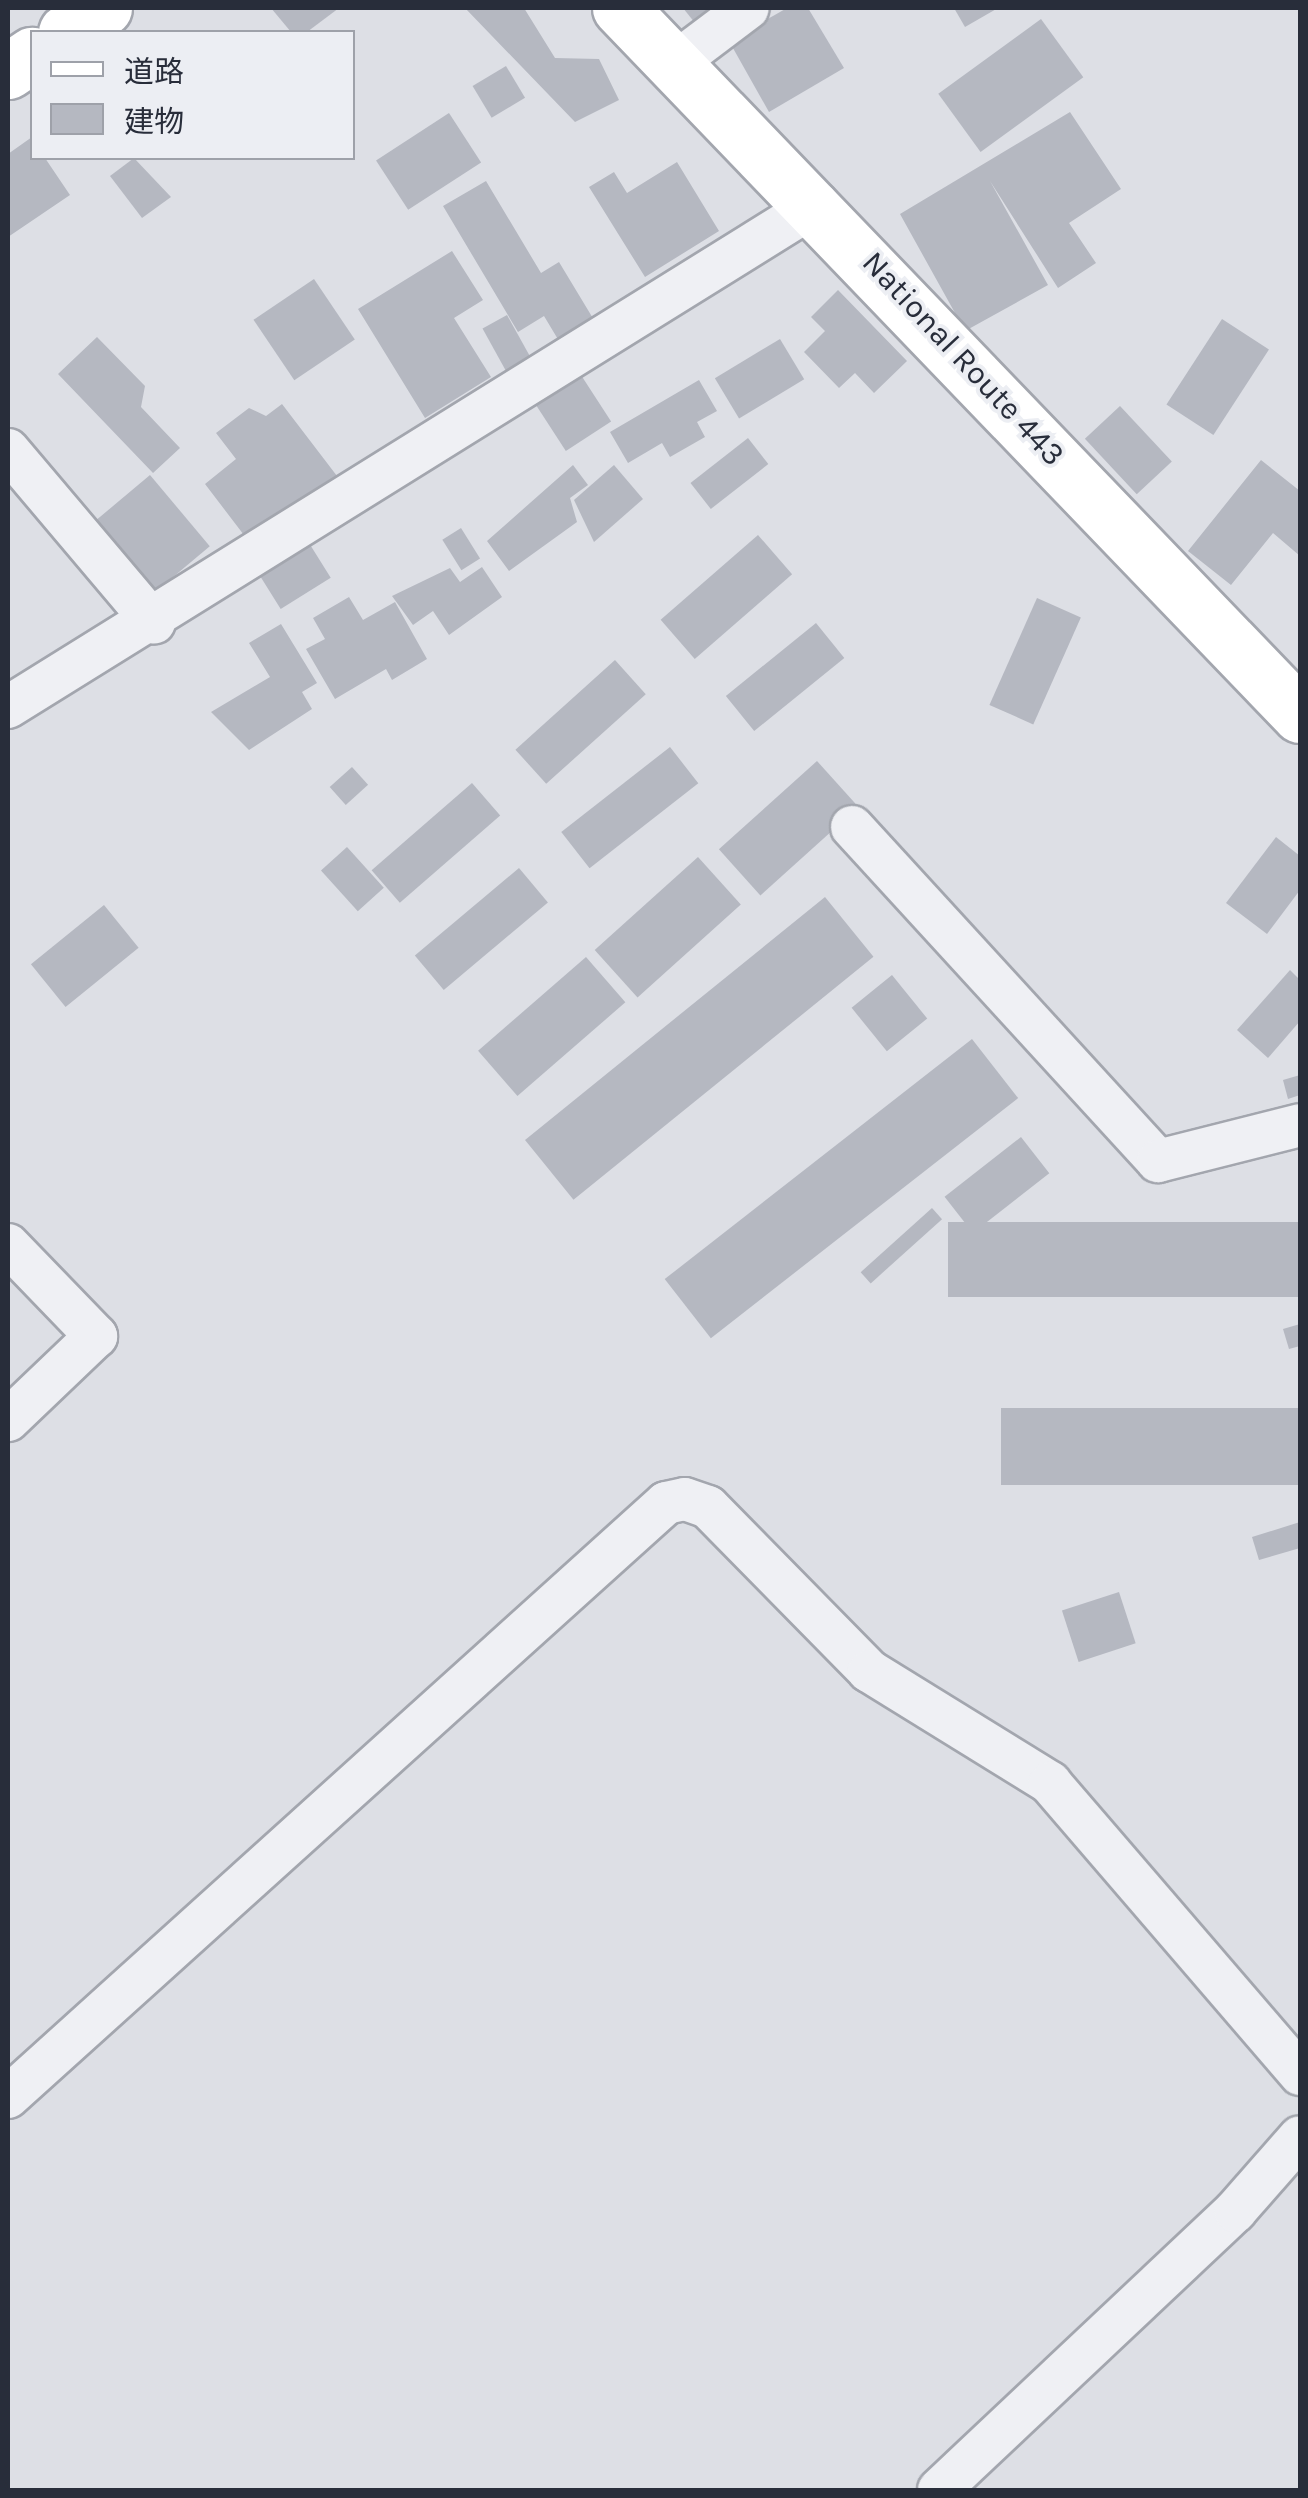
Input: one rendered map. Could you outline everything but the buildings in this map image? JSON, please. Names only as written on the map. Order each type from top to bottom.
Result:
[{"type":"main road","points":[[69,30],[104,8]]},
{"type":"main road","name":"National Route 443","points":[[620,8],[817,204],[1300,715]]},
{"type":"main road","points":[[8,72],[30,56]]},
{"type":"street","points":[[676,63],[748,8]]},
{"type":"street","points":[[8,707],[154,623],[817,204]]},
{"type":"street","points":[[8,450],[154,623]]},
{"type":"street","points":[[852,827],[1158,1161],[1300,1125]]},
{"type":"street","points":[[8,1245],[96,1336],[8,1420]]},
{"type":"street","points":[[8,2097],[666,1502],[685,1498],[708,1507],[869,1671],[1050,1783],[1300,2074]]},
{"type":"street","points":[[939,2490],[1236,2211],[1300,2137]]}]
